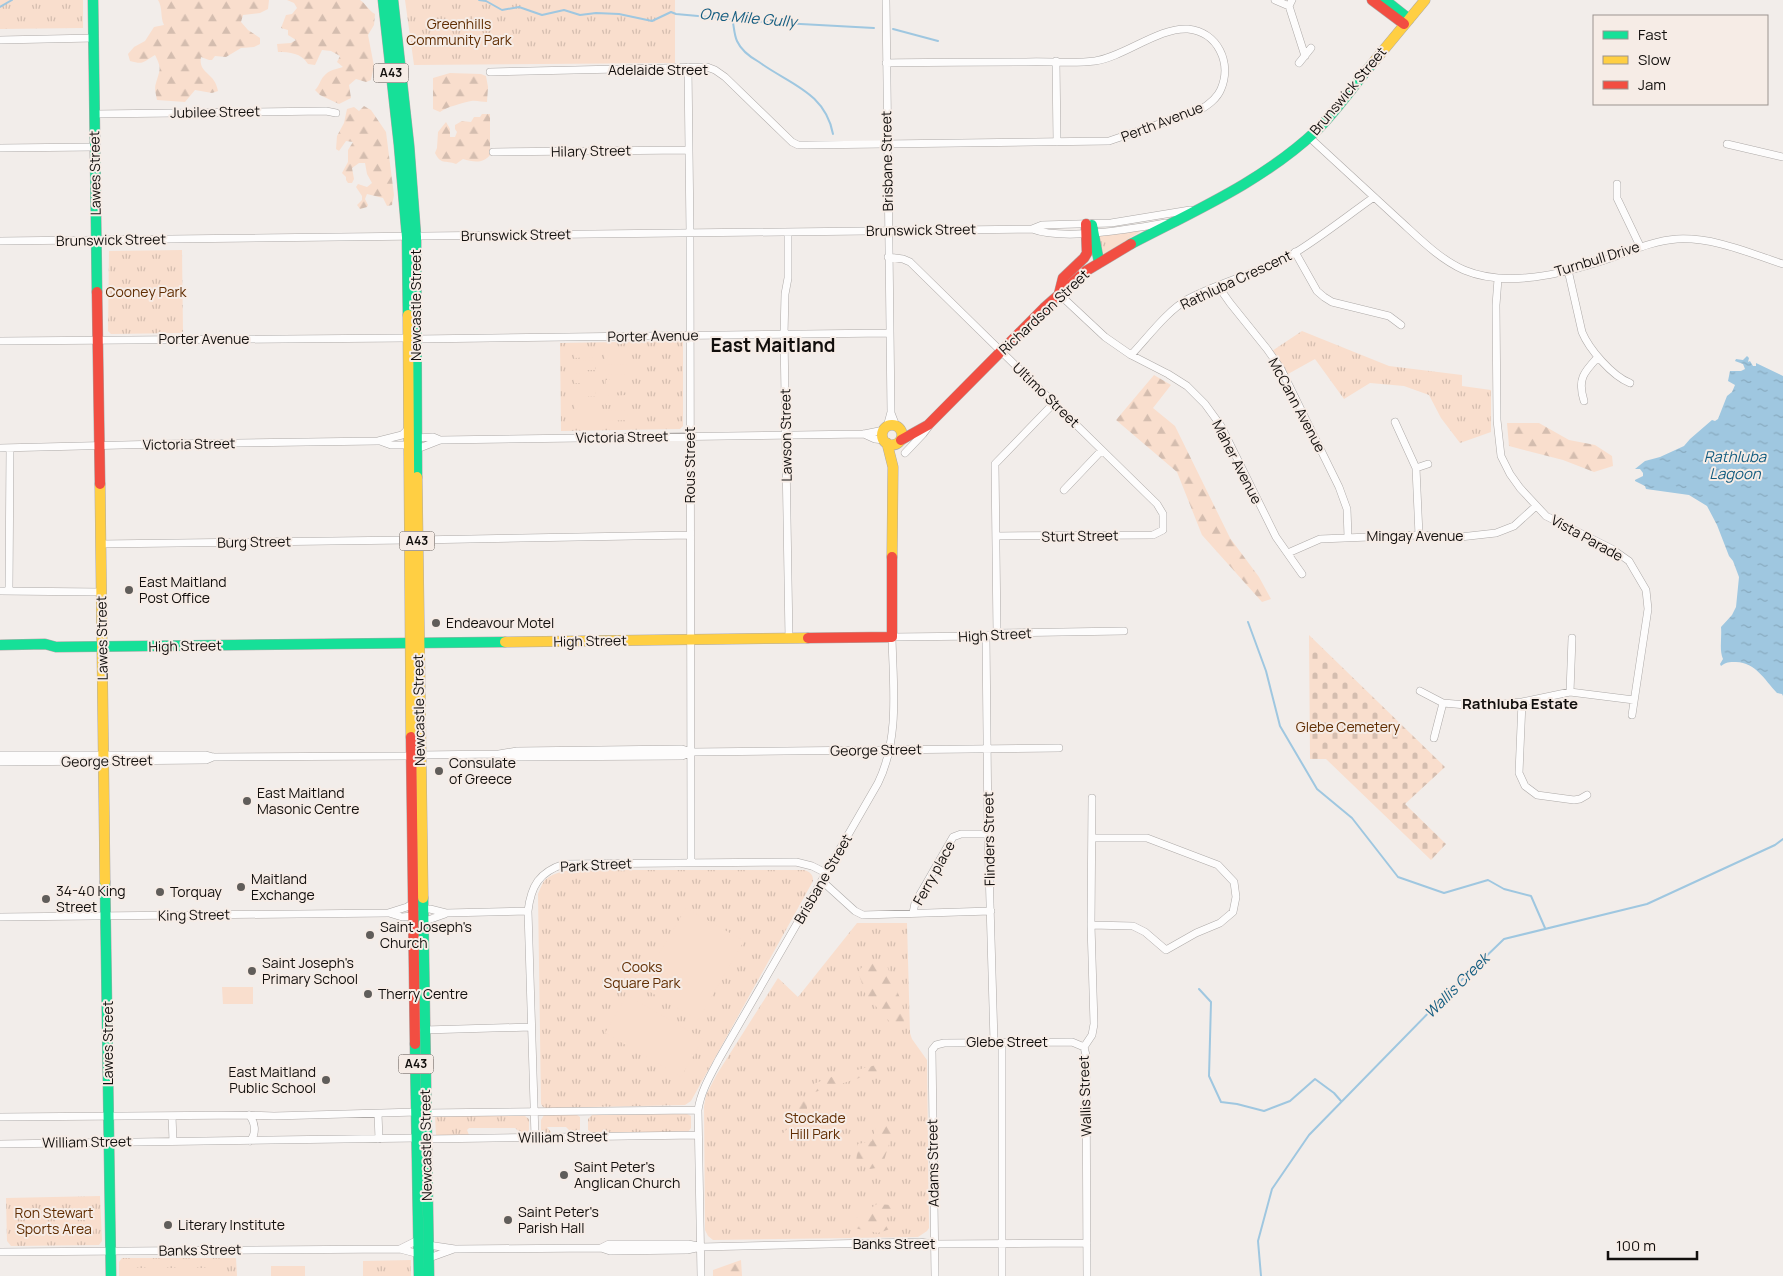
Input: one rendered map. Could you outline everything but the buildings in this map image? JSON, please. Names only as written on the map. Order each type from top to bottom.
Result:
[{"type":"main road","name":"Lawes Street","points":[[94,0],[111,1276]]},
{"type":"main road","name":"A43","points":[[383,0],[404,145]]},
{"type":"main road","name":"A43","points":[[392,0],[404,145]]},
{"type":"main road","points":[[1372,0],[1406,22]]},
{"type":"main road","points":[[1386,0],[1406,22]]},
{"type":"main road","name":"Brunswick Street","points":[[1198,209],[1236,189],[1309,137],[1425,0]]},
{"type":"main road","name":"Newcastle Street","points":[[404,145],[412,237],[412,429],[416,438],[408,458],[413,540]]},
{"type":"main road","name":"Richardson Street","points":[[900,441],[932,421],[1059,294],[1099,262],[1129,244],[1198,209]]},
{"type":"main road","points":[[1089,228],[1099,262]]},
{"type":"main road","points":[[1059,294],[1062,278],[1087,253],[1089,228]]},
{"type":"main road","points":[[412,429],[412,447]]},
{"type":"main road","points":[[890,432],[916,430]]},
{"type":"main road","name":"Brisbane Street","points":[[892,467],[902,434],[890,432],[892,467],[892,637]]},
{"type":"main road","points":[[408,458],[416,438]]},
{"type":"main road","name":"Newcastle Street","points":[[412,447],[415,756],[412,916],[422,1113]]},
{"type":"main road","name":"High Street","points":[[0,645],[45,644],[56,647],[102,647],[892,637]]},
{"type":"main road","name":"High Street","points":[[0,650],[45,650],[56,647]]},
{"type":"main road","name":"Newcastle Street","points":[[415,756],[422,888],[424,1030],[418,1240],[429,1276]]},
{"type":"main road","points":[[412,916],[417,908],[422,888]]},
{"type":"main road","points":[[413,938],[416,931],[416,920],[422,909]]},
{"type":"main road","name":"Newcastle Street","points":[[422,1138],[428,1245]]},
{"type":"main road","points":[[424,1256],[428,1245]]},
{"type":"main road","name":"Newcastle Street","points":[[419,1276],[424,1256]]},
{"type":"street","name":"Brisbane Street","points":[[886,0],[890,432]]},
{"type":"street","points":[[1275,0],[1290,3],[1305,56]]},
{"type":"street","name":"Perth Avenue","points":[[886,63],[1094,61],[1181,29],[1190,30],[1209,37],[1218,46],[1224,60],[1225,73],[1221,90],[1212,103],[1200,110],[1109,141],[887,144]]},
{"type":"street","points":[[0,40],[94,38]]},
{"type":"street","points":[[1300,63],[1311,48]]},
{"type":"street","points":[[1056,61],[1057,142]]},
{"type":"street","name":"Adelaide Street","points":[[490,72],[707,67],[725,77],[786,137],[798,144],[887,144]]},
{"type":"street","name":"Rous Street","points":[[688,68],[691,863]]},
{"type":"street","name":"Jubilee Street","points":[[95,114],[326,111],[336,114]]},
{"type":"street","name":"Turnbull Drive","points":[[1309,137],[1427,245],[1463,270],[1498,279],[1517,279],[1568,270],[1605,260],[1640,246],[1677,239],[1706,240],[1783,264]]},
{"type":"street","points":[[1727,144],[1783,157]]},
{"type":"street","points":[[0,148],[95,147]]},
{"type":"street","name":"Hilary Street","points":[[493,152],[689,150]]},
{"type":"street","points":[[1617,184],[1618,198],[1640,246]]},
{"type":"street","name":"Rathluba Crescent","points":[[1131,354],[1173,311],[1187,300],[1269,266],[1295,252],[1374,197]]},
{"type":"street","name":"Brunswick Street","points":[[0,242],[888,230],[1032,229],[1044,233],[1089,228],[1198,209]]},
{"type":"street","name":"Brunswick Street","points":[[1089,228],[1137,228],[1175,221]]},
{"type":"street","name":"Lawson Street","points":[[788,232],[788,278],[785,294],[784,335],[789,639]]},
{"type":"street","points":[[1295,252],[1318,291],[1324,297],[1332,302],[1389,316],[1401,325]]},
{"type":"street","name":"Ultimo Street","points":[[888,258],[903,258],[910,262],[1157,504],[1163,514],[1163,530]]},
{"type":"street","points":[[1568,270],[1585,340],[1598,357],[1622,380],[1630,383]]},
{"type":"street","name":"Vista Parade","points":[[1498,279],[1496,305],[1497,420],[1501,456],[1510,474],[1536,506],[1555,521],[1612,549],[1629,561],[1646,590],[1648,609],[1632,715]]},
{"type":"street","name":"McCann Avenue","points":[[1218,286],[1281,369],[1339,487],[1347,509],[1348,537]]},
{"type":"street","name":"Maher Avenue","points":[[1059,294],[1095,329],[1131,354],[1186,386],[1205,404],[1221,426],[1271,530],[1302,574]]},
{"type":"street","name":"Porter Avenue","points":[[0,341],[629,338],[690,335],[889,333]]},
{"type":"street","points":[[1584,400],[1581,380],[1586,369],[1598,357]]},
{"type":"street","points":[[997,633],[995,464],[1054,403]]},
{"type":"street","name":"Richardson Street","points":[[905,452],[932,421]]},
{"type":"street","points":[[1395,422],[1416,468],[1419,536]]},
{"type":"street","name":"Victoria Street","points":[[0,448],[378,441],[402,435],[412,429]]},
{"type":"street","name":"Victoria Street","points":[[378,441],[391,445],[412,447],[440,440],[864,434],[875,439],[890,432]]},
{"type":"street","name":"Victoria Street","points":[[416,438],[432,437],[440,440]]},
{"type":"street","points":[[9,591],[10,448]]},
{"type":"street","points":[[1064,490],[1101,451]]},
{"type":"street","points":[[1416,468],[1428,464]]},
{"type":"street","name":"Mingay Avenue","points":[[1288,553],[1320,539],[1469,536],[1496,533],[1514,526],[1536,506]]},
{"type":"street","name":"Sturt Street","points":[[996,536],[1153,535],[1163,530]]},
{"type":"street","name":"Burg Street","points":[[100,544],[690,535]]},
{"type":"street","points":[[0,591],[101,592]]},
{"type":"street","name":"High Street","points":[[892,637],[1124,631]]},
{"type":"street","name":"Flinders Street","points":[[986,636],[988,834],[998,1042],[1002,1276]]},
{"type":"street","name":"Brisbane Street","points":[[701,1276],[699,1098],[704,1085],[885,769],[893,727],[892,637]]},
{"type":"street","points":[[1570,692],[1572,638]]},
{"type":"street","points":[[1420,692],[1443,703],[1478,706],[1522,702],[1570,692],[1634,700]]},
{"type":"street","points":[[1522,702],[1519,773],[1525,786],[1537,795],[1574,800],[1587,795]]},
{"type":"street","points":[[1434,738],[1443,703]]},
{"type":"street","name":"George Street","points":[[0,762],[206,755],[214,757],[499,754],[515,757],[682,756],[692,752],[1059,748]]},
{"type":"street","name":"George Street","points":[[0,756],[104,758]]},
{"type":"street","name":"Wallis Street","points":[[1087,1276],[1086,1055],[1084,1047],[1092,1034],[1094,1024],[1091,925],[1092,798]]},
{"type":"street","name":"Ferry place","points":[[913,913],[915,903],[954,837],[961,834],[988,834]]},
{"type":"street","points":[[1091,925],[1133,926],[1145,932],[1166,950],[1196,933],[1220,923],[1233,912],[1236,897],[1234,882],[1218,865],[1147,838],[1092,838]]},
{"type":"street","name":"Park Street","points":[[535,1137],[528,911],[532,891],[537,881],[552,868],[564,864],[796,862],[812,866],[826,873]]},
{"type":"street","points":[[822,881],[855,911],[863,915],[991,911]]},
{"type":"street","name":"King Street","points":[[388,913],[412,904]]},
{"type":"street","points":[[422,909],[446,913],[528,911]]},
{"type":"street","name":"King Street","points":[[0,917],[388,913],[402,917],[412,916]]},
{"type":"street","points":[[422,925],[428,920],[446,913]]},
{"type":"street","points":[[424,1030],[531,1027]]},
{"type":"street","name":"Glebe Street","points":[[932,1050],[936,1045],[944,1043],[1072,1042],[1084,1047]]},
{"type":"street","name":"Adams Street","points":[[932,1050],[935,1276]]},
{"type":"street","name":"William Street","points":[[0,1117],[274,1116],[698,1110]]},
{"type":"street","points":[[378,1114],[379,1139]]},
{"type":"street","points":[[248,1115],[254,1123],[254,1134],[250,1141]]},
{"type":"street","points":[[172,1116],[173,1141]]},
{"type":"street","name":"William Street","points":[[0,1144],[698,1135]]},
{"type":"street","name":"Banks Street","points":[[400,1249],[418,1240]]},
{"type":"street","name":"Banks Street","points":[[428,1245],[455,1249],[601,1248],[610,1251],[909,1242],[934,1244],[1087,1243]]},
{"type":"street","name":"Banks Street","points":[[0,1252],[400,1249],[424,1256],[455,1249]]},
{"type":"green space","points":[[0,0],[83,0],[83,28],[0,29]]},
{"type":"green space","points":[[158,0],[269,0],[268,9],[260,13],[243,15],[241,22],[248,30],[260,38],[260,44],[254,47],[241,48],[226,57],[215,56],[212,60],[209,60],[201,57],[202,67],[214,80],[218,91],[212,93],[195,90],[185,102],[157,100],[155,87],[160,69],[155,55],[138,63],[130,61],[128,54],[134,47],[145,41],[154,27],[164,25]]},
{"type":"green space","points":[[287,0],[360,0],[375,14],[374,25],[368,35],[374,66],[371,80],[366,82],[356,79],[349,85],[351,98],[339,104],[320,95],[315,90],[326,74],[343,67],[337,62],[340,56],[331,51],[322,50],[315,65],[308,64],[302,57],[295,54],[278,52],[277,44],[291,43],[296,40],[288,35],[288,30],[281,28],[286,15],[292,14],[297,8],[294,3]]},
{"type":"green space","name":"Greenhills Community Park","points":[[405,0],[675,0],[675,63],[414,65]]},
{"type":"green space","points":[[450,73],[481,74],[486,76],[488,87],[487,102],[471,101],[440,112],[433,109],[433,78]]},
{"type":"green space","points":[[364,106],[371,110],[386,132],[394,195],[392,205],[387,206],[383,198],[367,194],[365,199],[368,205],[360,209],[357,205],[362,200],[362,196],[356,187],[358,184],[367,187],[372,183],[367,174],[365,163],[359,163],[352,168],[354,179],[352,183],[348,183],[342,173],[348,162],[348,150],[353,142],[346,141],[339,151],[336,149],[337,136],[344,123],[347,109],[354,107],[359,111]]},
{"type":"green space","points":[[482,114],[490,114],[490,155],[481,161],[463,159],[456,164],[439,159],[435,153],[438,132],[446,122],[450,129],[450,137],[455,137],[457,132],[455,125],[462,121],[471,122],[474,117],[480,117]]},
{"type":"green space","points":[[1141,231],[1100,257],[1098,235]]},
{"type":"green space","name":"Cooney Park","points":[[182,250],[183,333],[111,334],[108,331],[109,251]]},
{"type":"green space","points":[[1302,331],[1389,366],[1462,375],[1462,386],[1491,390],[1491,432],[1460,443],[1441,418],[1429,395],[1404,386],[1370,383],[1344,399],[1315,359],[1288,374],[1272,351]]},
{"type":"green space","points":[[683,341],[683,426],[680,429],[561,431],[560,343]]},
{"type":"green space","points":[[574,348],[595,348],[595,357],[574,358]]},
{"type":"green space","points":[[605,349],[627,349],[627,359],[605,359]]},
{"type":"green space","points":[[595,360],[595,370],[574,370],[574,361]]},
{"type":"green space","points":[[627,364],[627,374],[606,375],[605,365]]},
{"type":"green space","points":[[595,373],[595,383],[574,383],[574,374]]},
{"type":"green space","points":[[1154,375],[1171,385],[1153,408],[1175,426],[1230,538],[1259,577],[1271,599],[1262,602],[1202,535],[1177,472],[1116,420]]},
{"type":"green space","points":[[606,380],[627,380],[627,390],[606,390]]},
{"type":"green space","points":[[574,386],[595,386],[596,396],[574,396]]},
{"type":"green space","points":[[627,395],[627,405],[606,405],[606,396]]},
{"type":"green space","points":[[574,399],[596,399],[596,409],[575,409]]},
{"type":"green space","points":[[627,410],[628,420],[606,421],[606,411]]},
{"type":"green space","points":[[575,412],[596,412],[596,422],[575,422]]},
{"type":"green space","points":[[1507,423],[1539,423],[1569,440],[1595,445],[1612,456],[1613,466],[1594,472],[1563,460],[1509,446]]},
{"type":"green space","name":"Glebe Cemetery","points":[[1309,635],[1445,767],[1405,804],[1446,844],[1431,860],[1326,759],[1310,759]]},
{"type":"green space","name":"Cooks Square Park","points":[[572,870],[804,870],[812,875],[813,881],[691,1101],[685,1105],[543,1107],[541,1104],[538,894],[545,880],[557,873]]},
{"type":"green space","points":[[686,908],[744,941],[698,1020],[640,986]]},
{"type":"green space","name":"Stockade Hill Park","points":[[857,923],[907,923],[910,1033],[912,1039],[927,1060],[929,1228],[918,1237],[713,1240],[705,1230],[704,1106],[706,1095],[717,1074],[778,978],[798,997]]},
{"type":"green space","points":[[867,961],[887,966],[902,1003],[905,1027],[896,1029],[866,995],[858,972]]},
{"type":"green space","points":[[222,987],[253,987],[253,1004],[223,1004]]},
{"type":"green space","points":[[627,995],[703,1039],[681,1077],[605,1033]]},
{"type":"green space","points":[[876,1065],[878,1072],[812,1093],[803,1088],[834,1076]]},
{"type":"green space","points":[[801,1095],[807,1102],[807,1114],[795,1136],[780,1144],[774,1141],[793,1121]]},
{"type":"green space","points":[[687,1114],[691,1116],[691,1128],[688,1132],[592,1133],[588,1130],[588,1119],[592,1115]]},
{"type":"green space","points":[[544,1115],[577,1115],[580,1117],[580,1129],[578,1133],[572,1133],[566,1127],[547,1127],[551,1132],[550,1134],[545,1134],[541,1131],[541,1120]]},
{"type":"green space","points":[[435,1116],[525,1116],[529,1119],[529,1130],[526,1133],[521,1133],[515,1128],[469,1128],[467,1130],[469,1135],[436,1135]]},
{"type":"green space","points":[[885,1119],[894,1128],[882,1167],[870,1169],[856,1163],[858,1144],[872,1141],[877,1122]]},
{"type":"green space","name":"Ron Stewart Sports Area","points":[[100,1196],[102,1241],[99,1245],[11,1246],[7,1241],[6,1198]]},
{"type":"green space","points":[[877,1204],[891,1205],[897,1210],[881,1218],[893,1228],[878,1233],[854,1228],[853,1220]]},
{"type":"green space","points":[[122,1258],[236,1258],[237,1276],[119,1276],[119,1262]]},
{"type":"green space","points":[[411,1260],[411,1276],[363,1276],[363,1261]]},
{"type":"green space","points":[[741,1260],[742,1276],[713,1276],[713,1270]]},
{"type":"green space","points":[[271,1266],[305,1266],[305,1276],[271,1276]]},
{"type":"green space","points":[[135,1268],[227,1268],[227,1276],[135,1276]]},
{"type":"water","name":"Rathluba Lagoon","points":[[1747,356],[1749,358],[1748,362],[1750,361],[1753,366],[1756,366],[1756,363],[1783,376],[1783,696],[1777,693],[1749,665],[1736,662],[1728,662],[1721,666],[1720,664],[1723,659],[1721,627],[1732,615],[1736,607],[1739,577],[1707,506],[1689,495],[1646,489],[1645,486],[1635,481],[1643,476],[1643,473],[1640,469],[1635,469],[1645,461],[1660,457],[1684,446],[1712,420],[1718,419],[1727,396],[1732,392],[1735,385],[1728,381],[1730,371],[1745,369],[1743,364],[1735,361],[1736,359],[1743,360]]},
{"type":"waterway","name":"One Mile Gully","points":[[0,7],[12,0]]},
{"type":"waterway","name":"One Mile Gully","points":[[479,0],[486,1],[502,10],[519,7],[542,15],[564,10],[580,15],[596,13],[619,14],[652,21],[671,12],[764,22],[874,28]]},
{"type":"waterway","points":[[732,18],[736,39],[743,50],[770,70],[804,90],[814,99],[829,120],[833,134]]},
{"type":"waterway","name":"One Mile Gully","points":[[893,29],[938,41]]},
{"type":"waterway","points":[[1248,622],[1266,671],[1280,726],[1317,789],[1352,818],[1398,877],[1444,893],[1488,880],[1504,889],[1531,896],[1545,928]]},
{"type":"waterway","name":"Wallis Creek","points":[[1261,1276],[1258,1241],[1272,1189],[1309,1135],[1443,998],[1504,939],[1647,904],[1775,845],[1783,839]]},
{"type":"waterway","points":[[1199,989],[1211,1002],[1209,1076],[1221,1102],[1264,1111],[1290,1101],[1315,1079],[1334,1093],[1341,1101]]},
{"type":"traffic: fast","points":[[93,0],[97,292]]},
{"type":"traffic: fast","points":[[383,0],[407,237],[408,315]]},
{"type":"traffic: fast","points":[[393,0],[409,145],[416,237],[417,477]]},
{"type":"traffic: fast","points":[[1385,0],[1409,19]]},
{"type":"traffic: fast","points":[[1131,244],[1227,194],[1274,165],[1323,124],[1372,64]]},
{"type":"traffic: fast","points":[[1092,225],[1099,262]]},
{"type":"traffic: fast","points":[[0,645],[45,644],[56,647],[505,642]]},
{"type":"traffic: fast","points":[[105,882],[111,1276]]},
{"type":"traffic: fast","points":[[423,898],[429,1276]]},
{"type":"traffic: fast","points":[[415,1044],[419,1276]]},
{"type":"traffic: slow","points":[[1372,64],[1425,0]]},
{"type":"traffic: slow","points":[[408,315],[411,737]]},
{"type":"traffic: slow","points":[[892,425],[899,428],[902,435],[899,442],[892,445],[885,442],[882,435],[885,428],[892,425]]},
{"type":"traffic: slow","points":[[887,443],[893,467],[892,557]]},
{"type":"traffic: slow","points":[[417,477],[423,898]]},
{"type":"traffic: slow","points":[[100,484],[105,882]]},
{"type":"traffic: slow","points":[[505,642],[808,638]]},
{"type":"traffic: jam","points":[[1372,0],[1404,24]]},
{"type":"traffic: jam","points":[[1059,294],[1063,278],[1087,253],[1086,224]]},
{"type":"traffic: jam","points":[[901,440],[928,425],[1044,308],[1086,271],[1131,244]]},
{"type":"traffic: jam","points":[[97,292],[100,484]]},
{"type":"traffic: jam","points":[[808,638],[892,637],[892,557]]},
{"type":"traffic: jam","points":[[411,737],[415,1044]]},
{"type":"place","name":"East Maitland Post Office","points":[[129,590]]},
{"type":"place","name":"Endeavour Motel","points":[[436,623]]},
{"type":"place","name":"Consulate of Greece","points":[[439,771]]},
{"type":"place","name":"East Maitland Masonic Centre","points":[[247,801]]},
{"type":"place","name":"Maitland Exchange","points":[[241,887]]},
{"type":"place","name":"Torquay","points":[[160,892]]},
{"type":"place","name":"34-40 King Street","points":[[46,899]]},
{"type":"place","name":"Saint Joseph's Church","points":[[370,935]]},
{"type":"place","name":"Saint Joseph's Primary School","points":[[252,971]]},
{"type":"place","name":"Therry Centre","points":[[368,994]]},
{"type":"place","name":"East Maitland Public School","points":[[326,1080]]},
{"type":"place","name":"Saint Peter's Anglican Church","points":[[564,1175]]},
{"type":"place","name":"Saint Peter's Parish Hall","points":[[508,1220]]},
{"type":"place","name":"Literary Institute","points":[[168,1225]]},
{"type":"district","name":"East Maitland","points":[[773,345]]},
{"type":"district","name":"Rathluba Estate","points":[[1520,704]]}]
